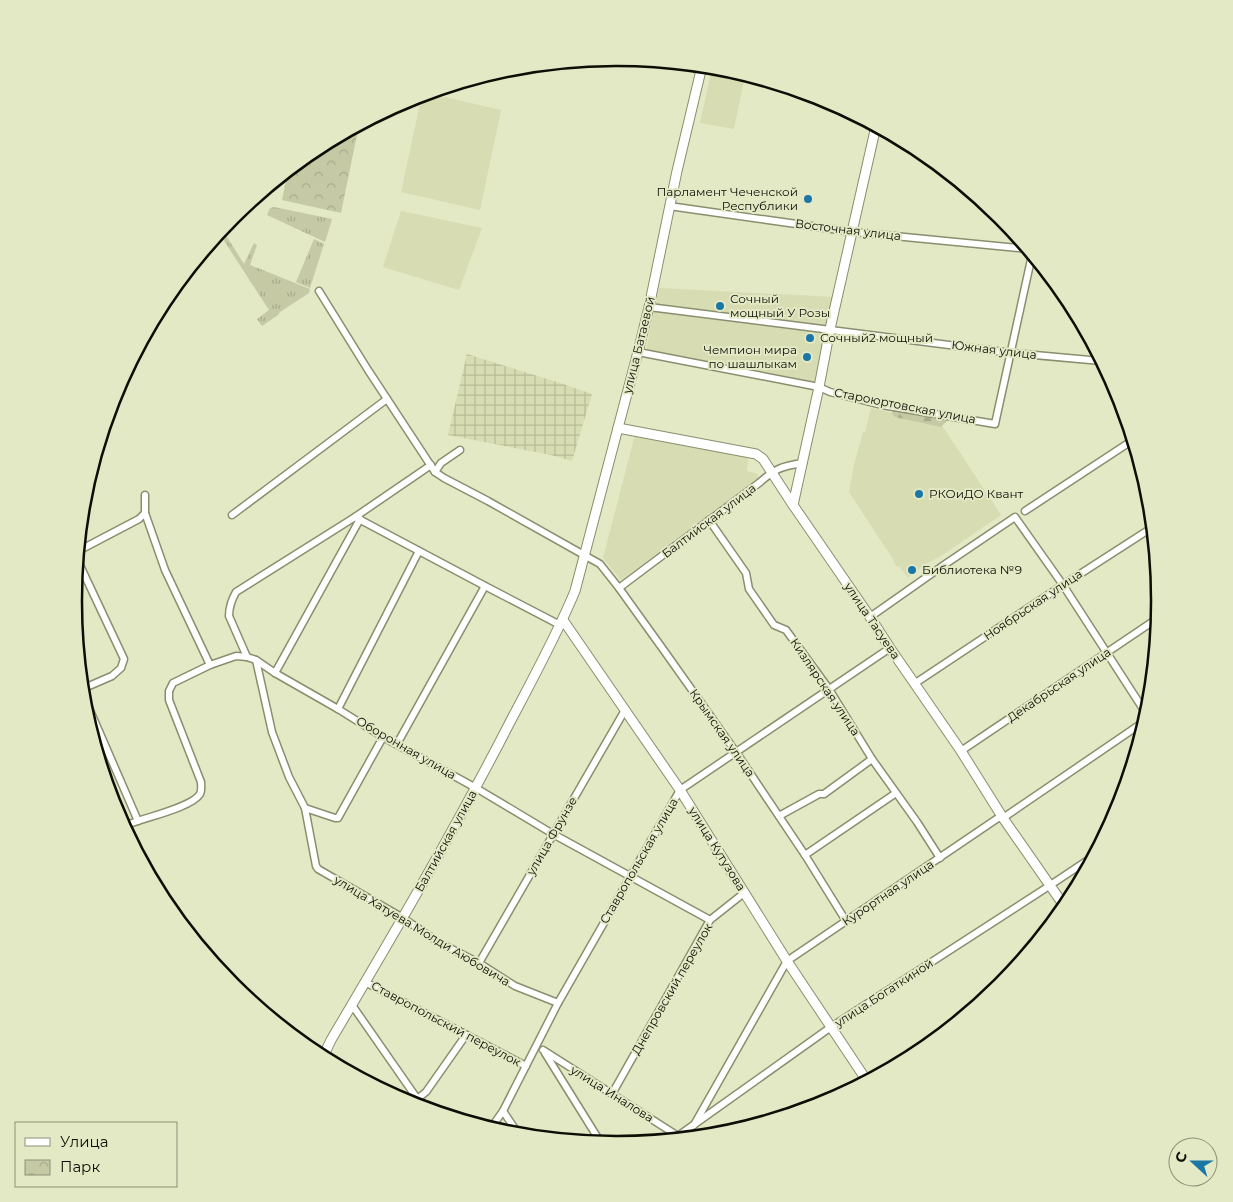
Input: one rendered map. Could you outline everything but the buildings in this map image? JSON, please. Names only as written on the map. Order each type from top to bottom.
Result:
[{"type":"street","name":"улица Батаевой","points":[[562,622],[575,591],[638,352],[669,206],[700,73]]},
{"type":"street","points":[[793,505],[830,329],[875,133]]},
{"type":"street","name":"Восточная улица","points":[[669,206],[853,232],[1020,249]]},
{"type":"street","points":[[1012,353],[1031,262]]},
{"type":"street","points":[[319,291],[435,472],[441,462],[460,450]]},
{"type":"street","name":"Южная улица","points":[[649,307],[1012,353],[1094,360]]},
{"type":"street","name":"Староюртовская улица","points":[[638,352],[819,387],[830,392],[882,405],[995,424],[1012,353]]},
{"type":"street","points":[[232,515],[387,399]]},
{"type":"street","name":"улица Тасуева","points":[[618,428],[756,454],[763,459],[1060,900]]},
{"type":"street","points":[[1024,511],[1127,444]]},
{"type":"street","name":"Балтийская улица","points":[[619,588],[772,472],[781,467],[802,463]]},
{"type":"street","points":[[247,657],[229,616],[229,610],[236,592],[357,518],[431,465]]},
{"type":"street","name":"Крымская улица","points":[[435,472],[600,564],[691,687],[738,755],[805,855],[846,921]]},
{"type":"street","points":[[145,495],[145,512],[165,570],[207,666]]},
{"type":"street","points":[[85,548],[139,519],[145,512]]},
{"type":"street","points":[[870,617],[1016,517],[1063,585],[1141,705]]},
{"type":"street","points":[[357,518],[485,586],[562,622]]},
{"type":"street","points":[[275,673],[357,518]]},
{"type":"street","name":"Кизлярская улица","points":[[709,520],[746,573],[750,589],[774,625],[786,630],[829,689],[872,759],[940,858]]},
{"type":"street","name":"Ноябрьская улица","points":[[914,684],[1147,530]]},
{"type":"street","points":[[338,709],[419,551]]},
{"type":"street","points":[[83,571],[124,659],[121,668],[112,676],[89,688]]},
{"type":"street","points":[[397,744],[485,586]]},
{"type":"street","name":"Балтийская улица","points":[[326,1050],[476,788],[562,622]]},
{"type":"street","name":"улица Кутузова","points":[[562,622],[680,790],[787,961],[863,1075]]},
{"type":"street","name":"Декабрьская улица","points":[[961,751],[1150,623]]},
{"type":"street","name":"Ставропольская улица","points":[[496,1122],[503,1111],[558,1003],[680,790],[890,648]]},
{"type":"street","name":"Оборонная улица","points":[[138,821],[188,804],[199,795],[202,789],[169,700],[169,691],[173,683],[207,666],[236,656],[247,657],[256,660],[383,737],[476,788],[553,834],[710,920]]},
{"type":"street","points":[[256,660],[272,732],[289,777],[305,808],[338,818],[383,737]]},
{"type":"street","name":"улица Фрунзе","points":[[479,963],[625,710]]},
{"type":"street","points":[[97,725],[138,821],[130,824]]},
{"type":"street","name":"Курортная улица","points":[[694,1125],[787,961],[998,818],[1004,818],[1135,728]]},
{"type":"street","points":[[779,816],[819,794],[824,794],[872,759]]},
{"type":"street","points":[[805,855],[896,793]]},
{"type":"street","name":"улица Хатуева Молди Аюбовича","points":[[305,808],[318,869],[403,918],[438,942],[479,963],[516,986],[558,1003]]},
{"type":"street","name":"улица Богаткиной","points":[[687,1131],[831,1027],[1082,864]]},
{"type":"street","name":"Днепровский переулок","points":[[612,1094],[710,920],[744,893]]},
{"type":"street","name":"Ставропольский переулок","points":[[365,982],[526,1066]]},
{"type":"street","points":[[352,1005],[416,1097]]},
{"type":"street","points":[[419,1098],[426,1092],[466,1035]]},
{"type":"street","points":[[537,1044],[543,1050],[596,1135]]},
{"type":"street","name":"улица Иналова","points":[[543,1050],[672,1133]]},
{"type":"street","points":[[503,1111],[512,1125]]},
{"type":"shaded area","points":[[710,75],[744,82],[734,129],[700,123]]},
{"type":"shaded area","points":[[441,96],[501,110],[480,210],[401,192],[420,104]]},
{"type":"shaded area","points":[[401,211],[482,228],[459,290],[383,267]]},
{"type":"shaded area","points":[[659,288],[834,297],[817,382],[646,350]]},
{"type":"shaded area","points":[[467,354],[592,394],[572,461],[551,455],[448,435]]},
{"type":"shaded area","name":"РКОиДО Квант","points":[[871,408],[941,424],[1001,515],[941,556],[924,565],[908,578],[899,566],[897,567],[849,492],[854,465]]},
{"type":"shaded area","points":[[635,435],[748,457],[747,471],[758,474],[757,479],[621,580],[603,558]]},
{"type":"green space","points":[[357,133],[341,213],[282,200],[286,181],[319,156]]},
{"type":"green space","points":[[274,207],[332,219],[325,242],[267,215],[270,208]]},
{"type":"green space","points":[[226,235],[244,264],[254,243],[257,245],[250,265],[310,289],[309,293],[262,326],[257,319],[269,310],[223,239]]},
{"type":"green space","points":[[314,239],[324,244],[310,288],[296,282]]},
{"type":"green space","points":[[898,410],[945,418],[947,421],[941,427],[895,417],[892,414],[893,411]]},
{"type":"place","name":"Парламент Чеченской Республики","points":[[808,199]]},
{"type":"place","name":"Сочный мощный У Розы","points":[[720,306]]},
{"type":"place","name":"Сочный2 мощный","points":[[810,338]]},
{"type":"place","name":"Чемпион мира по шашлыкам","points":[[807,357]]},
{"type":"place","name":"РКОиДО Квант","points":[[919,494]]},
{"type":"place","name":"Библиотека №9","points":[[912,570]]}]
